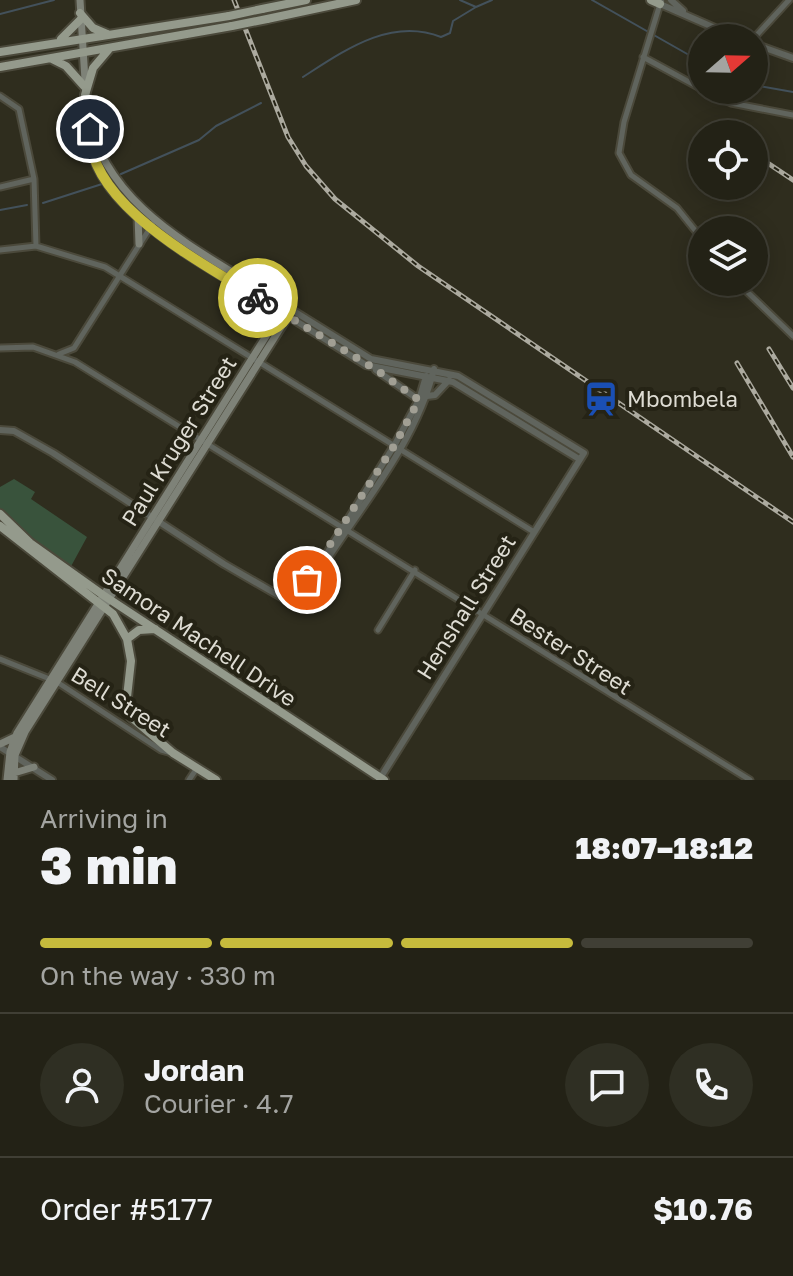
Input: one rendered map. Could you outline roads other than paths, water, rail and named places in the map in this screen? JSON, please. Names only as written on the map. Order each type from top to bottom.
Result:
[{"type":"main road","points":[[80,0],[81,52],[91,148],[104,177],[138,216],[287,311]]},
{"type":"main road","points":[[0,52],[229,16],[306,0]]},
{"type":"main road","points":[[0,67],[232,26],[356,0]]},
{"type":"main road","points":[[80,17],[93,28],[109,34]]},
{"type":"main road","points":[[57,42],[80,17]]},
{"type":"main road","points":[[84,90],[97,60],[111,47]]},
{"type":"main road","points":[[49,58],[66,66],[84,90]]},
{"type":"main road","points":[[90,129],[105,166],[153,223]]},
{"type":"main road","points":[[138,216],[139,244]]},
{"type":"main road","name":"Paul Kruger Street","points":[[54,681],[287,311]]},
{"type":"main road","name":"Samora Machell Drive","points":[[0,514],[30,543],[104,601]]},
{"type":"main road","name":"Samora Machell Drive","points":[[0,526],[104,601],[155,629],[381,779]]},
{"type":"main road","name":"Bell Street","points":[[104,601],[127,639],[131,661],[127,707],[131,717],[173,753],[216,780]]},
{"type":"main road","points":[[127,639],[139,630],[155,629]]},
{"type":"main road","points":[[0,746],[15,737],[54,681]]},
{"type":"main road","points":[[34,767],[14,776],[13,754],[54,681]]},
{"type":"main road","points":[[7,780],[15,737]]},
{"type":"street","points":[[671,0],[692,18]]},
{"type":"street","points":[[767,24],[789,0]]},
{"type":"street","points":[[688,222],[677,208],[631,175],[620,161],[620,136],[656,18],[658,1],[706,24]]},
{"type":"street","points":[[768,49],[793,58]]},
{"type":"street","points":[[643,57],[688,81]]},
{"type":"street","points":[[0,96],[19,109],[34,179],[36,246]]},
{"type":"street","points":[[736,104],[793,115]]},
{"type":"street","points":[[0,187],[34,179]]},
{"type":"street","points":[[59,354],[74,348],[153,223]]},
{"type":"street","points":[[0,250],[36,246],[88,259],[120,275],[534,532]]},
{"type":"street","points":[[752,296],[793,336]]},
{"type":"street","points":[[287,311],[371,359],[431,368],[458,376],[582,456]]},
{"type":"street","points":[[287,311],[419,400]]},
{"type":"street","name":"Bester Street","points":[[0,348],[20,346],[59,354],[75,362],[206,440],[750,780]]},
{"type":"street","points":[[74,348],[75,362]]},
{"type":"street","points":[[0,430],[27,437],[282,600],[290,602],[306,593],[344,526],[427,396],[431,368]]},
{"type":"street","points":[[375,369],[449,380],[582,456]]},
{"type":"street","points":[[396,447],[429,377]]},
{"type":"street","points":[[427,396],[436,394],[449,380]]},
{"type":"street","name":"Henshall Street","points":[[381,779],[582,456]]},
{"type":"street","points":[[378,630],[415,570]]},
{"type":"street","name":"Bell Street","points":[[0,659],[54,681],[161,750],[173,753]]},
{"type":"street","points":[[0,746],[52,780]]},
{"type":"street","points":[[189,780],[197,768]]},
{"type":"waterway","points":[[0,14],[54,0]]},
{"type":"waterway","points":[[460,0],[476,7],[492,0]]},
{"type":"waterway","points":[[592,0],[688,54]]},
{"type":"waterway","points":[[303,77],[352,47],[386,34],[404,31],[441,37],[450,33],[453,21],[476,7]]},
{"type":"waterway","points":[[768,88],[793,92]]},
{"type":"waterway","points":[[121,174],[199,140],[216,126],[261,103]]},
{"type":"waterway","points":[[43,203],[102,184]]},
{"type":"waterway","points":[[0,210],[27,205]]},
{"type":"railway","points":[[234,0],[288,137],[306,166],[335,199],[418,266],[793,522]]},
{"type":"railway","points":[[768,163],[793,180]]},
{"type":"railway","points":[[769,349],[793,388]]},
{"type":"railway","points":[[737,363],[793,457]]},
{"type":"place","name":"Mbombela","points":[[601,399]]}]
